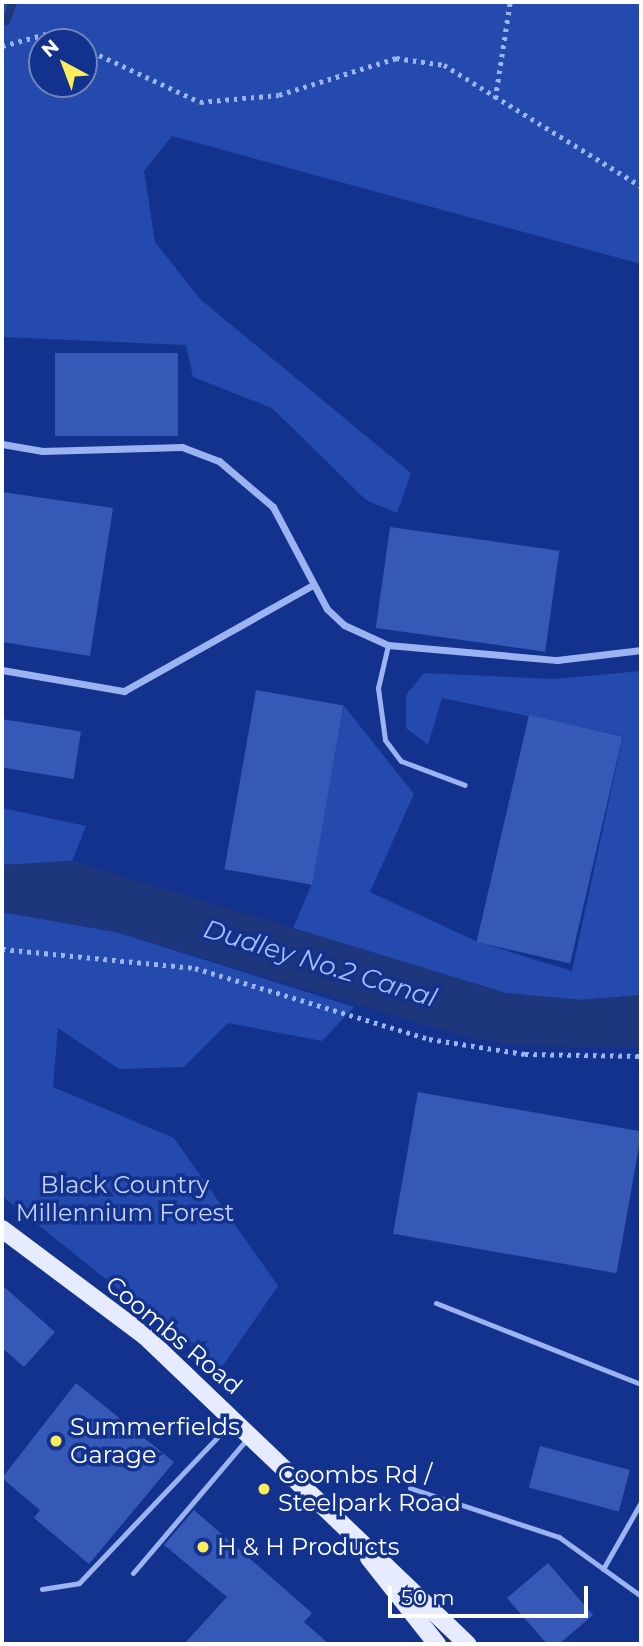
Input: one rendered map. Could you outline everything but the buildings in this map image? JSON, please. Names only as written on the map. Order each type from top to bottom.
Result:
[{"type":"main road","name":"Coombs Road","points":[[2,1229],[145,1336],[251,1434],[467,1644]]},
{"type":"main road","name":"Coombs Road","points":[[336,1517],[437,1644]]},
{"type":"street","points":[[2,444],[42,452],[182,447],[219,461],[273,508],[313,584],[344,625],[388,645],[557,660],[641,650]]},
{"type":"street","points":[[2,670],[124,691],[313,584]]},
{"type":"lane","points":[[388,645],[378,688],[386,740],[401,761],[465,785]]},
{"type":"lane","points":[[436,1303],[641,1384]]},
{"type":"lane","points":[[42,1589],[79,1583],[235,1419]]},
{"type":"lane","points":[[133,1573],[251,1434]]},
{"type":"lane","points":[[410,1488],[559,1537],[641,1596]]},
{"type":"lane","points":[[603,1569],[641,1502]]},
{"type":"path","points":[[495,99],[510,2]]},
{"type":"path","points":[[2,47],[28,39]]},
{"type":"path","points":[[98,55],[200,102],[279,95],[397,58],[444,65],[495,99],[641,186]]},
{"type":"path","points":[[2,950],[195,968],[429,1038],[525,1054],[641,1056]]},
{"type":"green space","points":[[2,2],[641,2],[641,264],[172,136],[144,171],[155,242],[200,299],[411,473],[397,513],[366,500],[272,408],[193,377],[186,345],[2,337]]},
{"type":"green space","points":[[641,671],[641,995],[581,1000],[506,993],[293,928],[311,886],[344,706],[414,794],[370,892],[478,942],[572,971],[623,736],[442,698],[428,745],[406,728],[406,695],[424,673],[554,679]]},
{"type":"green space","points":[[2,808],[86,826],[72,861],[2,865]]},
{"type":"green space","name":"Black Country Millennium Forest","points":[[2,912],[116,932],[354,1007],[322,1041],[228,1023],[184,1067],[119,1069],[58,1028],[53,1087],[174,1138],[278,1286],[220,1370],[2,1196]]},
{"type":"water","name":"Dudley No.2 Canal","points":[[72,861],[506,993],[581,1000],[641,995],[641,1048],[520,1046],[469,1038],[116,932],[2,912],[2,865]]},
{"type":"waterway","points":[[6,22],[13,2]]},
{"type":"place","name":"Summerfields Garage","points":[[56,1441]]},
{"type":"place","name":"Coombs Rd / Steelpark Road","points":[[264,1489]]},
{"type":"place","name":"H & H Products","points":[[203,1547]]}]
